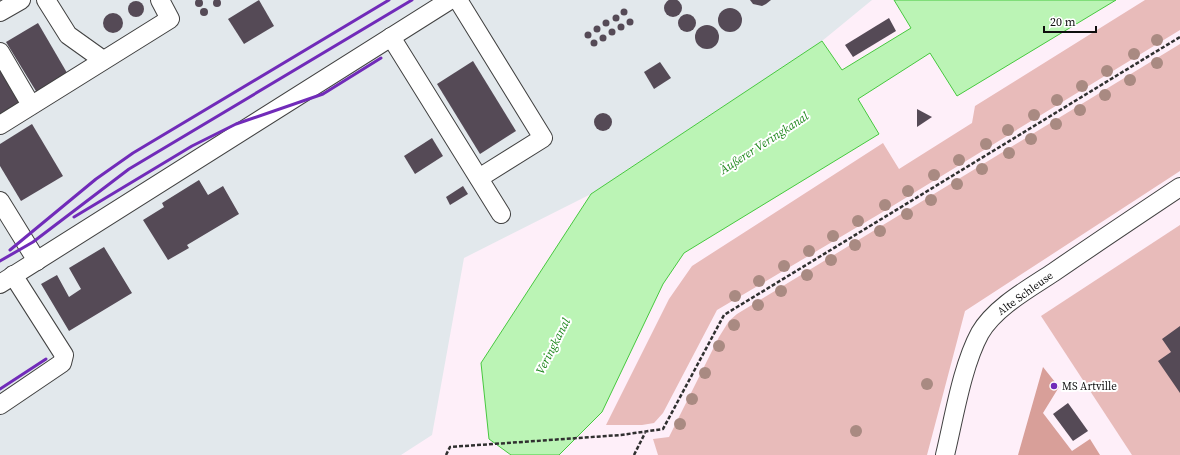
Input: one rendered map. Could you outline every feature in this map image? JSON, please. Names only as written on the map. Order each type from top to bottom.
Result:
[{"type":"street","points":[[0,12],[21,0]]},
{"type":"street","points":[[46,0],[68,35],[103,60]]},
{"type":"street","points":[[0,125],[170,19],[160,0]]},
{"type":"street","points":[[0,405],[62,362],[64,356],[7,280],[450,0]]},
{"type":"street","points":[[458,0],[543,138],[479,178]]},
{"type":"street","points":[[391,37],[502,214]]},
{"type":"street","points":[[0,52],[31,105]]},
{"type":"street","name":"Alte Schleuse","points":[[945,455],[963,382],[974,347],[988,322],[1017,297],[1180,187]]},
{"type":"street","points":[[0,201],[37,261]]},
{"type":"path","points":[[446,455],[450,447],[621,435],[663,429],[724,315],[1180,37]]},
{"type":"path","points":[[634,455],[645,432]]},
{"type":"shaded area","points":[[0,0],[872,0],[822,41],[591,194],[464,258],[432,435],[401,455],[0,455]]},
{"type":"shaded area","points":[[1145,0],[1180,0],[1180,30],[881,213],[717,310],[663,413],[654,423],[642,425],[606,425],[669,299],[692,266],[883,143],[899,169],[972,123],[975,106]]},
{"type":"shaded area","points":[[1180,44],[1180,171],[965,311],[927,455],[658,455],[653,439],[669,437],[719,337],[729,321],[737,314]]},
{"type":"shaded area","points":[[1180,225],[1180,455],[1132,455],[1041,316]]},
{"type":"shaded area","points":[[1043,367],[1059,387],[1043,413],[1072,451],[1090,439],[1100,455],[1018,455]]},
{"type":"water","points":[[894,0],[1116,0],[957,96],[930,53],[858,99],[879,134],[684,253],[663,284],[602,412],[559,455],[511,455],[489,439],[481,363],[591,194],[822,41],[842,70],[911,28]]},
{"type":"building","points":[[199,-1],[202,0],[202,6],[199,7],[196,6],[195,3],[196,0]]},
{"type":"building","points":[[217,-1],[220,0],[220,6],[217,7],[214,6],[213,3],[214,0]]},
{"type":"building","points":[[673,-1],[679,2],[682,8],[679,14],[673,17],[667,14],[664,8],[667,2]]},
{"type":"building","points":[[259,0],[274,26],[244,44],[228,19]]},
{"type":"building","points":[[750,0],[771,0],[762,6],[753,4]]},
{"type":"building","points":[[133,1],[139,1],[144,6],[142,15],[139,17],[133,17],[128,12],[128,6]]},
{"type":"building","points":[[202,8],[206,8],[208,12],[206,16],[202,16],[200,14],[200,10]]},
{"type":"building","points":[[624,8],[627,9],[627,15],[624,16],[621,15],[620,12],[621,9]]},
{"type":"building","points":[[730,8],[738,12],[742,20],[738,28],[730,32],[722,28],[718,20],[722,12]]},
{"type":"building","points":[[109,13],[117,13],[123,19],[123,27],[117,33],[109,33],[103,27],[103,19]]},
{"type":"building","points":[[616,14],[619,15],[619,21],[616,22],[613,21],[612,18],[613,15]]},
{"type":"building","points":[[683,14],[691,14],[696,19],[694,30],[691,32],[683,32],[678,27],[678,19]]},
{"type":"building","points":[[630,18],[633,19],[633,25],[630,26],[627,25],[626,22],[627,19]]},
{"type":"building","points":[[889,18],[896,31],[853,57],[845,45]]},
{"type":"building","points":[[606,19],[609,20],[609,26],[606,27],[603,26],[602,23],[603,20]]},
{"type":"building","points":[[38,23],[70,78],[39,96],[6,42]]},
{"type":"building","points":[[621,23],[624,24],[624,30],[621,31],[618,30],[617,27],[618,24]]},
{"type":"building","points":[[597,25],[600,26],[600,32],[597,33],[594,32],[593,29],[594,26]]},
{"type":"building","points":[[707,25],[715,29],[719,37],[715,45],[707,49],[699,45],[695,37],[699,29]]},
{"type":"building","points":[[612,28],[615,29],[615,35],[612,36],[609,35],[608,32],[609,29]]},
{"type":"building","points":[[588,31],[591,32],[591,38],[588,39],[585,38],[584,35],[585,32]]},
{"type":"building","points":[[603,34],[606,35],[606,41],[603,42],[600,41],[599,38],[600,35]]},
{"type":"building","points":[[594,39],[597,40],[597,46],[594,47],[591,46],[590,43],[591,40]]},
{"type":"building","points":[[473,61],[516,131],[480,154],[437,84]]},
{"type":"building","points":[[660,62],[671,78],[654,89],[644,72]]},
{"type":"building","points":[[0,70],[21,106],[0,119]]},
{"type":"building","points":[[917,109],[932,117],[917,127]]},
{"type":"building","points":[[603,113],[609,116],[612,122],[609,128],[603,131],[597,128],[594,122],[597,116]]},
{"type":"building","points":[[32,124],[63,176],[21,201],[0,166],[0,144]]},
{"type":"building","points":[[432,138],[443,156],[415,174],[404,156]]},
{"type":"building","points":[[199,180],[208,195],[223,186],[239,214],[187,245],[189,248],[168,260],[143,220],[164,207],[162,203]]},
{"type":"building","points":[[463,186],[468,194],[450,205],[446,197]]},
{"type":"building","points":[[104,247],[132,293],[69,331],[41,284],[57,275],[69,297],[81,289],[69,268]]},
{"type":"building","points":[[1180,326],[1180,393],[1158,361],[1171,352],[1162,339]]},
{"type":"building","points":[[1068,403],[1088,431],[1073,441],[1053,414]]},
{"type":"railway","points":[[10,250],[96,179],[133,153],[389,0]]},
{"type":"railway","points":[[0,261],[33,242],[129,169],[412,0]]},
{"type":"railway","points":[[74,217],[192,146],[236,124],[323,94],[381,58]]},
{"type":"railway","points":[[0,389],[46,359]]},
{"type":"place","name":"MS Artville","points":[[1054,386]]},
{"type":"water label","name":"Äußerer Veringkanal","points":[[764,143]]},
{"type":"water label","name":"Veringkanal","points":[[553,346]]}]
